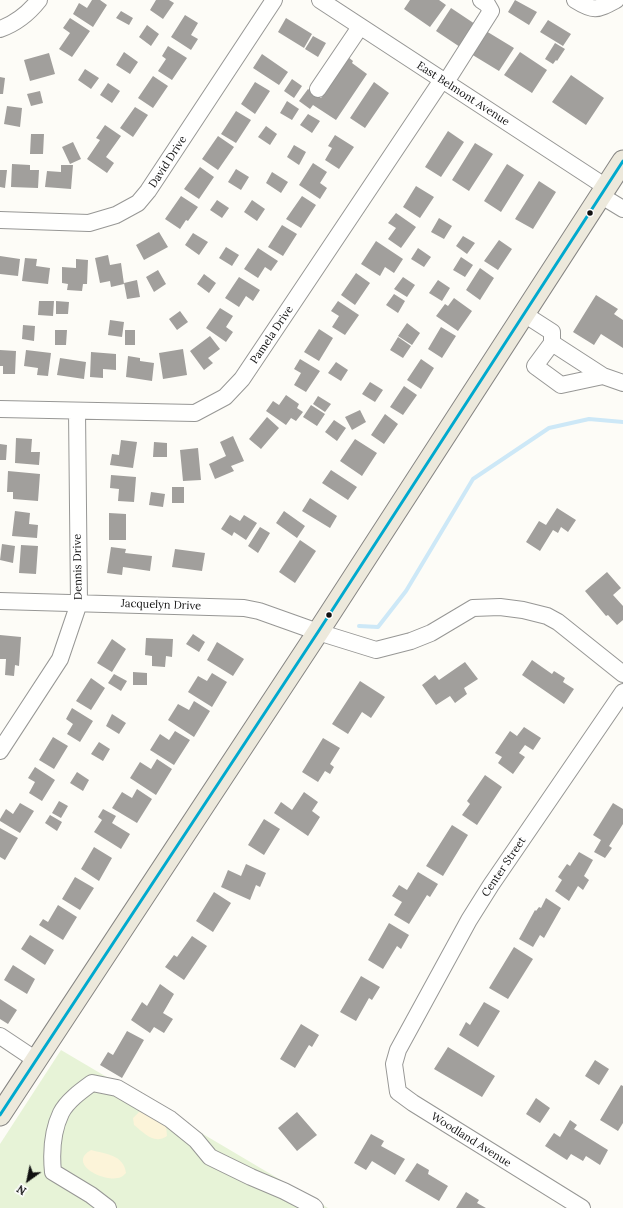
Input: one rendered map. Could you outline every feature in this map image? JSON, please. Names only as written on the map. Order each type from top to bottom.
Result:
[{"type":"main road","points":[[0,1115],[318,632],[623,161]]},
{"type":"street","points":[[0,29],[11,25],[22,18],[30,12],[39,0]]},
{"type":"street","name":"David Drive","points":[[0,220],[89,223],[116,215],[138,203],[148,191],[274,0]]},
{"type":"street","name":"East Belmont Avenue","points":[[320,0],[444,81],[603,191],[623,209]]},
{"type":"street","name":"Pamela Drive","points":[[0,409],[195,413],[225,397],[242,379],[491,11],[488,4],[481,0]]},
{"type":"street","points":[[575,0],[588,8],[600,8],[616,0]]},
{"type":"street","points":[[318,89],[360,26]]},
{"type":"street","points":[[524,314],[552,332],[552,343],[535,366],[561,385],[603,376]]},
{"type":"street","points":[[552,343],[603,376],[623,383]]},
{"type":"street","name":"Dennis Drive","points":[[0,751],[60,658],[79,603],[77,411]]},
{"type":"street","name":"Jacquelyn Drive","points":[[0,601],[244,608],[259,611],[318,632],[376,650],[412,641],[431,633],[473,608],[500,607],[547,616],[558,622],[623,674]]},
{"type":"street","name":"Center Street","points":[[398,1050],[469,920],[487,891],[623,692]]},
{"type":"street","points":[[0,1036],[36,1060]]},
{"type":"street","name":"Woodland Avenue","points":[[398,1050],[394,1064],[398,1092],[413,1103],[582,1208]]},
{"type":"street","points":[[108,1208],[91,1195],[53,1172],[52,1155],[54,1134],[61,1112],[92,1082],[117,1088],[170,1119],[196,1140],[210,1157],[284,1191],[315,1208]]},
{"type":"green space","points":[[61,1050],[328,1208],[0,1208],[0,1144]]},
{"type":"sand","points":[[139,1112],[147,1113],[166,1126],[167,1136],[153,1139],[134,1125],[133,1118]]},
{"type":"sand","points":[[91,1150],[108,1154],[118,1159],[125,1167],[126,1173],[121,1177],[106,1178],[91,1171],[86,1167],[83,1161],[84,1155]]},
{"type":"building","points":[[92,0],[100,0],[107,5],[93,27],[73,14],[79,3],[87,8]]},
{"type":"building","points":[[156,0],[169,0],[174,3],[163,19],[150,10]]},
{"type":"building","points":[[410,0],[439,0],[446,5],[430,27],[404,9]]},
{"type":"building","points":[[515,0],[537,12],[529,25],[508,12]]},
{"type":"building","points":[[451,8],[478,26],[463,49],[436,31]]},
{"type":"building","points":[[121,11],[133,18],[129,25],[116,18]]},
{"type":"building","points":[[185,15],[198,23],[191,35],[198,39],[191,50],[171,37]]},
{"type":"building","points":[[70,18],[90,31],[72,57],[59,49],[70,33],[63,28]]},
{"type":"building","points":[[286,18],[312,34],[304,48],[278,32]]},
{"type":"building","points":[[548,20],[571,34],[563,46],[540,32]]},
{"type":"building","points":[[147,25],[159,34],[151,46],[139,37]]},
{"type":"building","points":[[486,31],[514,48],[499,71],[471,54]]},
{"type":"building","points":[[313,36],[326,43],[318,57],[305,49]]},
{"type":"building","points":[[555,43],[565,49],[557,61],[556,60],[553,64],[545,59]]},
{"type":"building","points":[[168,46],[187,58],[172,80],[158,71],[166,59],[162,56]]},
{"type":"building","points":[[124,52],[138,62],[130,74],[116,65]]},
{"type":"building","points":[[520,52],[547,70],[532,93],[504,75]]},
{"type":"building","points":[[49,53],[55,74],[30,81],[24,60]]},
{"type":"building","points":[[262,54],[288,72],[279,85],[253,68]]},
{"type":"building","points":[[348,57],[353,61],[352,63],[367,74],[336,120],[313,105],[310,109],[299,101],[308,89],[321,98]]},
{"type":"building","points":[[85,69],[99,78],[91,89],[78,80]]},
{"type":"building","points":[[571,75],[604,98],[586,125],[552,102]]},
{"type":"building","points":[[153,76],[168,86],[153,108],[138,98]]},
{"type":"building","points":[[0,77],[5,78],[3,94],[0,94]]},
{"type":"building","points":[[292,79],[302,86],[294,98],[284,91]]},
{"type":"building","points":[[255,82],[270,91],[255,114],[241,104]]},
{"type":"building","points":[[374,82],[389,93],[365,128],[350,118]]},
{"type":"building","points":[[108,83],[120,91],[112,103],[100,95]]},
{"type":"building","points":[[40,91],[43,103],[31,106],[27,94]]},
{"type":"building","points":[[287,101],[299,109],[292,120],[280,113]]},
{"type":"building","points":[[7,106],[22,108],[20,127],[4,124]]},
{"type":"building","points":[[135,107],[148,115],[133,137],[120,128]]},
{"type":"building","points":[[236,111],[251,120],[236,143],[221,134]]},
{"type":"building","points":[[308,114],[320,121],[312,133],[300,125]]},
{"type":"building","points":[[105,125],[121,136],[106,157],[114,163],[107,173],[87,159],[100,140],[96,138]]},
{"type":"building","points":[[266,126],[277,134],[270,145],[258,137]]},
{"type":"building","points":[[448,131],[464,142],[441,177],[425,167]]},
{"type":"building","points":[[31,134],[44,134],[43,154],[30,154]]},
{"type":"building","points":[[335,135],[354,147],[339,169],[325,160],[332,148],[328,146]]},
{"type":"building","points":[[218,136],[234,147],[218,170],[202,159]]},
{"type":"building","points":[[73,142],[81,159],[70,164],[62,147]]},
{"type":"building","points":[[475,143],[493,154],[469,191],[452,180]]},
{"type":"building","points":[[294,145],[306,152],[299,165],[287,157]]},
{"type":"building","points":[[313,163],[327,172],[320,183],[327,188],[320,199],[299,185]]},
{"type":"building","points":[[12,164],[30,165],[30,170],[39,170],[38,188],[11,187]]},
{"type":"building","points":[[507,164],[524,175],[501,212],[484,201]]},
{"type":"building","points":[[61,165],[73,165],[71,189],[45,187],[47,171],[61,172]]},
{"type":"building","points":[[200,167],[214,177],[199,199],[184,189]]},
{"type":"building","points":[[236,169],[249,177],[241,190],[228,182]]},
{"type":"building","points":[[0,170],[7,170],[5,188],[0,187]]},
{"type":"building","points":[[272,172],[288,182],[281,193],[266,183]]},
{"type":"building","points":[[539,181],[556,192],[533,229],[515,219]]},
{"type":"building","points":[[416,186],[434,197],[420,218],[403,207]]},
{"type":"building","points":[[181,196],[198,207],[180,229],[165,219]]},
{"type":"building","points":[[302,196],[316,205],[301,228],[286,219]]},
{"type":"building","points":[[217,200],[229,208],[222,218],[210,210]]},
{"type":"building","points":[[252,200],[265,209],[257,221],[244,212]]},
{"type":"building","points":[[396,213],[416,227],[401,248],[388,239],[396,228],[388,223]]},
{"type":"building","points":[[439,218],[452,226],[444,239],[431,232]]},
{"type":"building","points":[[282,225],[297,234],[283,256],[268,247]]},
{"type":"building","points":[[159,232],[168,247],[144,260],[136,245]]},
{"type":"building","points":[[193,233],[208,242],[199,255],[185,245]]},
{"type":"building","points":[[463,236],[475,243],[467,254],[456,246]]},
{"type":"building","points":[[499,240],[512,249],[498,270],[484,261]]},
{"type":"building","points":[[376,241],[403,259],[394,273],[385,267],[380,276],[361,264]]},
{"type":"building","points":[[226,247],[239,255],[232,266],[219,258]]},
{"type":"building","points":[[258,248],[278,261],[271,271],[265,267],[258,278],[244,269]]},
{"type":"building","points":[[418,248],[431,257],[424,267],[411,259]]},
{"type":"building","points":[[108,255],[110,265],[121,263],[124,284],[111,287],[110,281],[100,283],[95,258]]},
{"type":"building","points":[[0,256],[20,259],[18,276],[0,274]]},
{"type":"building","points":[[461,257],[473,265],[465,277],[453,270]]},
{"type":"building","points":[[25,258],[37,259],[36,266],[50,268],[48,284],[22,281]]},
{"type":"building","points":[[76,259],[88,260],[87,284],[83,284],[82,291],[67,290],[68,284],[62,283],[62,267],[76,268]]},
{"type":"building","points":[[480,268],[494,278],[480,300],[466,290]]},
{"type":"building","points":[[158,270],[166,284],[154,292],[146,277]]},
{"type":"building","points":[[356,273],[370,283],[355,305],[341,295]]},
{"type":"building","points":[[204,274],[216,283],[209,293],[197,284]]},
{"type":"building","points":[[239,277],[260,290],[253,301],[246,296],[239,307],[225,298]]},
{"type":"building","points":[[403,277],[415,285],[407,297],[394,289]]},
{"type":"building","points":[[137,280],[140,297],[127,299],[124,283]]},
{"type":"building","points":[[438,280],[450,288],[442,301],[429,293]]},
{"type":"building","points":[[394,294],[405,301],[398,313],[386,305]]},
{"type":"building","points":[[596,295],[618,309],[614,314],[623,320],[623,348],[601,334],[594,345],[573,332]]},
{"type":"building","points":[[454,298],[472,311],[458,331],[436,316],[445,304],[448,306]]},
{"type":"building","points":[[39,301],[54,301],[53,316],[38,315]]},
{"type":"building","points":[[56,301],[69,302],[68,314],[56,314]]},
{"type":"building","points":[[338,301],[359,315],[345,335],[332,327],[339,316],[331,311]]},
{"type":"building","points":[[220,308],[233,316],[226,327],[233,332],[226,342],[206,328]]},
{"type":"building","points":[[180,311],[188,322],[177,330],[169,319]]},
{"type":"building","points":[[110,320],[124,322],[122,337],[108,335]]},
{"type":"building","points":[[407,323],[420,333],[412,345],[398,336]]},
{"type":"building","points":[[23,325],[35,326],[34,341],[22,339]]},
{"type":"building","points":[[441,327],[456,336],[442,358],[428,349]]},
{"type":"building","points":[[319,329],[333,338],[319,361],[304,352]]},
{"type":"building","points":[[55,330],[67,330],[66,345],[55,345]]},
{"type":"building","points":[[125,330],[135,330],[135,345],[125,345]]},
{"type":"building","points":[[210,336],[220,349],[208,358],[213,363],[204,370],[190,351]]},
{"type":"building","points":[[398,337],[411,346],[403,358],[390,350]]},
{"type":"building","points":[[183,349],[187,375],[163,379],[159,353]]},
{"type":"building","points":[[0,350],[16,351],[15,374],[3,374],[3,366],[0,366]]},
{"type":"building","points":[[26,350],[51,353],[48,376],[37,375],[38,368],[24,366]]},
{"type":"building","points":[[91,352],[116,354],[116,370],[103,369],[103,378],[90,377]]},
{"type":"building","points":[[128,356],[140,358],[140,361],[154,363],[152,381],[126,377]]},
{"type":"building","points":[[60,358],[86,362],[84,379],[57,375]]},
{"type":"building","points":[[300,359],[320,371],[306,392],[294,385],[301,373],[294,369]]},
{"type":"building","points":[[421,359],[434,368],[421,389],[407,380]]},
{"type":"building","points":[[336,362],[348,370],[341,381],[328,373]]},
{"type":"building","points":[[370,382],[383,390],[375,402],[362,394]]},
{"type":"building","points":[[404,386],[417,395],[403,415],[390,407]]},
{"type":"building","points":[[286,395],[299,404],[297,408],[303,412],[296,421],[291,418],[286,425],[266,411],[273,401],[279,405]]},
{"type":"building","points":[[318,396],[331,404],[325,412],[313,404]]},
{"type":"building","points":[[311,405],[325,414],[317,426],[303,417]]},
{"type":"building","points":[[360,410],[366,422],[352,430],[345,417]]},
{"type":"building","points":[[385,414],[398,424],[384,444],[371,435]]},
{"type":"building","points":[[267,417],[279,428],[261,449],[249,439]]},
{"type":"building","points":[[334,420],[346,428],[337,441],[325,432]]},
{"type":"building","points":[[233,436],[244,461],[231,466],[234,471],[215,479],[209,464],[226,456],[220,442]]},
{"type":"building","points":[[16,438],[32,439],[31,452],[40,452],[39,465],[15,463]]},
{"type":"building","points":[[355,439],[377,453],[362,476],[340,461]]},
{"type":"building","points":[[121,440],[137,442],[133,468],[110,465],[112,454],[119,455]]},
{"type":"building","points":[[154,442],[167,443],[167,457],[153,457]]},
{"type":"building","points":[[0,444],[7,445],[6,460],[0,460]]},
{"type":"building","points":[[198,448],[201,480],[183,481],[180,450]]},
{"type":"building","points":[[331,470],[357,487],[348,500],[322,483]]},
{"type":"building","points":[[8,471],[40,474],[38,501],[13,499],[13,492],[7,492]]},
{"type":"building","points":[[111,475],[136,477],[134,502],[118,501],[119,489],[110,488]]},
{"type":"building","points":[[172,487],[184,487],[184,503],[172,503]]},
{"type":"building","points":[[151,492],[165,494],[163,507],[149,505]]},
{"type":"building","points":[[310,498],[337,516],[330,528],[302,511]]},
{"type":"building","points":[[557,508],[576,520],[568,532],[561,527],[558,533],[553,530],[540,551],[526,542],[539,521],[546,525]]},
{"type":"building","points":[[15,511],[30,513],[29,524],[38,525],[37,538],[12,536]]},
{"type":"building","points":[[284,511],[305,526],[297,538],[276,523]]},
{"type":"building","points":[[109,513],[126,514],[126,540],[109,540]]},
{"type":"building","points":[[230,515],[240,521],[244,515],[257,523],[246,540],[234,532],[232,536],[221,529]]},
{"type":"building","points":[[260,527],[270,533],[258,553],[248,546]]},
{"type":"building","points":[[300,540],[316,551],[295,583],[279,572]]},
{"type":"building","points":[[2,544],[15,546],[13,563],[0,560]]},
{"type":"building","points":[[21,545],[38,546],[36,574],[19,573]]},
{"type":"building","points":[[111,547],[126,549],[125,553],[152,556],[150,571],[123,567],[122,575],[107,573]]},
{"type":"building","points":[[175,549],[205,553],[202,571],[172,567]]},
{"type":"building","points":[[607,572],[621,588],[613,595],[623,606],[623,620],[617,625],[608,615],[606,616],[585,591]]},
{"type":"building","points":[[193,634],[205,642],[199,652],[186,644]]},
{"type":"building","points":[[0,635],[21,637],[19,666],[15,665],[14,676],[5,675],[6,659],[0,659]]},
{"type":"building","points":[[146,638],[173,639],[172,657],[166,656],[165,667],[152,666],[152,656],[145,655]]},
{"type":"building","points":[[112,639],[126,649],[112,672],[97,663]]},
{"type":"building","points":[[217,642],[244,659],[233,676],[207,660]]},
{"type":"building","points":[[532,660],[552,674],[554,671],[565,678],[563,682],[574,689],[564,704],[522,675]]},
{"type":"building","points":[[465,662],[478,679],[464,688],[467,694],[455,703],[450,696],[436,705],[422,685],[435,675],[439,680]]},
{"type":"building","points":[[133,672],[147,673],[147,685],[133,685]]},
{"type":"building","points":[[212,673],[227,682],[212,707],[188,692],[198,676],[207,681]]},
{"type":"building","points":[[114,674],[127,681],[121,691],[108,683]]},
{"type":"building","points":[[91,678],[105,688],[91,710],[76,701]]},
{"type":"building","points":[[360,681],[385,697],[371,718],[362,712],[348,734],[332,724]]},
{"type":"building","points":[[194,701],[210,711],[194,737],[168,720],[178,704],[189,710]]},
{"type":"building","points":[[72,708],[93,721],[80,742],[67,734],[73,724],[66,719]]},
{"type":"building","points":[[112,714],[126,723],[119,734],[106,726]]},
{"type":"building","points":[[524,727],[541,738],[533,750],[525,745],[519,753],[525,757],[513,774],[498,763],[502,757],[495,753],[510,731],[517,736]]},
{"type":"building","points":[[175,731],[190,740],[174,765],[150,750],[160,734],[169,740]]},
{"type":"building","points":[[53,737],[68,746],[54,769],[39,760]]},
{"type":"building","points":[[323,738],[340,748],[330,764],[334,767],[330,774],[325,771],[318,782],[302,772]]},
{"type":"building","points":[[99,742],[110,749],[103,761],[91,754]]},
{"type":"building","points":[[157,759],[172,769],[156,795],[130,778],[140,762],[151,769]]},
{"type":"building","points":[[35,767],[55,780],[42,801],[29,793],[35,782],[28,778]]},
{"type":"building","points":[[77,772],[89,780],[83,791],[70,783]]},
{"type":"building","points":[[485,775],[502,787],[477,825],[462,815],[470,804],[467,801]]},
{"type":"building","points":[[137,789],[152,799],[137,823],[112,808],[122,792],[132,798]]},
{"type":"building","points":[[304,792],[318,802],[312,811],[320,817],[308,836],[274,813],[281,802],[292,810]]},
{"type":"building","points":[[59,801],[68,806],[61,818],[52,813]]},
{"type":"building","points":[[20,803],[34,811],[20,833],[0,821],[0,819],[6,809],[13,814]]},
{"type":"building","points":[[613,803],[623,809],[623,824],[609,846],[612,848],[605,858],[594,852],[601,840],[593,835]]},
{"type":"building","points":[[103,809],[116,816],[112,823],[130,834],[121,849],[94,832],[102,820],[98,817]]},
{"type":"building","points":[[50,815],[62,822],[57,831],[45,823]]},
{"type":"building","points":[[264,819],[280,829],[264,855],[248,845]]},
{"type":"building","points":[[452,825],[468,835],[443,876],[426,866]]},
{"type":"building","points":[[0,828],[18,838],[5,860],[0,857]]},
{"type":"building","points":[[94,847],[112,858],[99,881],[81,869]]},
{"type":"building","points":[[579,852],[593,860],[584,876],[589,880],[583,890],[578,886],[569,901],[555,891],[562,880],[558,877],[567,864],[570,866]]},
{"type":"building","points":[[246,864],[266,873],[260,887],[256,885],[250,900],[221,887],[228,870],[241,876]]},
{"type":"building","points":[[418,872],[438,884],[430,897],[427,895],[409,924],[394,915],[402,902],[392,896],[399,885],[407,890]]},
{"type":"building","points":[[75,877],[94,888],[80,910],[62,899]]},
{"type":"building","points":[[214,892],[231,903],[213,932],[196,921]]},
{"type":"building","points":[[546,898],[561,908],[544,938],[540,935],[533,947],[519,939],[535,910],[536,911],[539,907],[541,908]]},
{"type":"building","points":[[58,905],[77,917],[63,940],[39,925],[43,919],[48,922]]},
{"type":"building","points":[[389,923],[409,935],[401,949],[397,946],[383,969],[368,960]]},
{"type":"building","points":[[30,935],[54,950],[45,965],[21,949]]},
{"type":"building","points":[[192,936],[207,946],[184,980],[165,967],[174,955],[177,957]]},
{"type":"building","points":[[514,947],[533,959],[508,999],[489,988]]},
{"type":"building","points":[[13,965],[35,979],[27,994],[4,980]]},
{"type":"building","points":[[361,976],[380,987],[372,1000],[369,998],[356,1021],[340,1012]]},
{"type":"building","points":[[160,984],[174,994],[163,1013],[173,1019],[164,1033],[154,1027],[150,1033],[131,1020],[142,1002],[147,1006]]},
{"type":"building","points":[[0,999],[17,1010],[8,1024],[0,1019]]},
{"type":"building","points":[[484,1002],[500,1011],[478,1047],[459,1035],[466,1022],[470,1025]]},
{"type":"building","points":[[301,1024],[319,1035],[312,1047],[309,1045],[295,1068],[280,1059]]},
{"type":"building","points":[[127,1031],[144,1040],[122,1078],[100,1065],[108,1052],[113,1055]]},
{"type":"building","points":[[448,1047],[495,1076],[482,1097],[434,1069]]},
{"type":"building","points":[[595,1060],[609,1069],[599,1085],[585,1076]]},
{"type":"building","points":[[621,1085],[623,1086],[623,1123],[618,1131],[600,1120]]},
{"type":"building","points":[[536,1098],[550,1108],[540,1123],[526,1114]]},
{"type":"building","points":[[297,1112],[317,1135],[297,1151],[278,1128]]},
{"type":"building","points":[[570,1120],[577,1125],[574,1129],[608,1150],[600,1165],[586,1156],[583,1161],[571,1154],[567,1160],[545,1146],[554,1133],[560,1137]]},
{"type":"building","points":[[371,1134],[384,1141],[381,1146],[405,1159],[395,1175],[372,1161],[366,1170],[354,1163]]},
{"type":"building","points":[[417,1163],[429,1170],[428,1174],[448,1186],[439,1201],[405,1181]]},
{"type":"building","points":[[466,1192],[479,1200],[477,1203],[486,1208],[456,1208]]},
{"type":"waterway","points":[[359,626],[378,627],[406,591],[473,479],[549,428],[589,419],[623,422]]},
{"type":"transit line","points":[[0,1115],[318,632],[623,161]]}]
